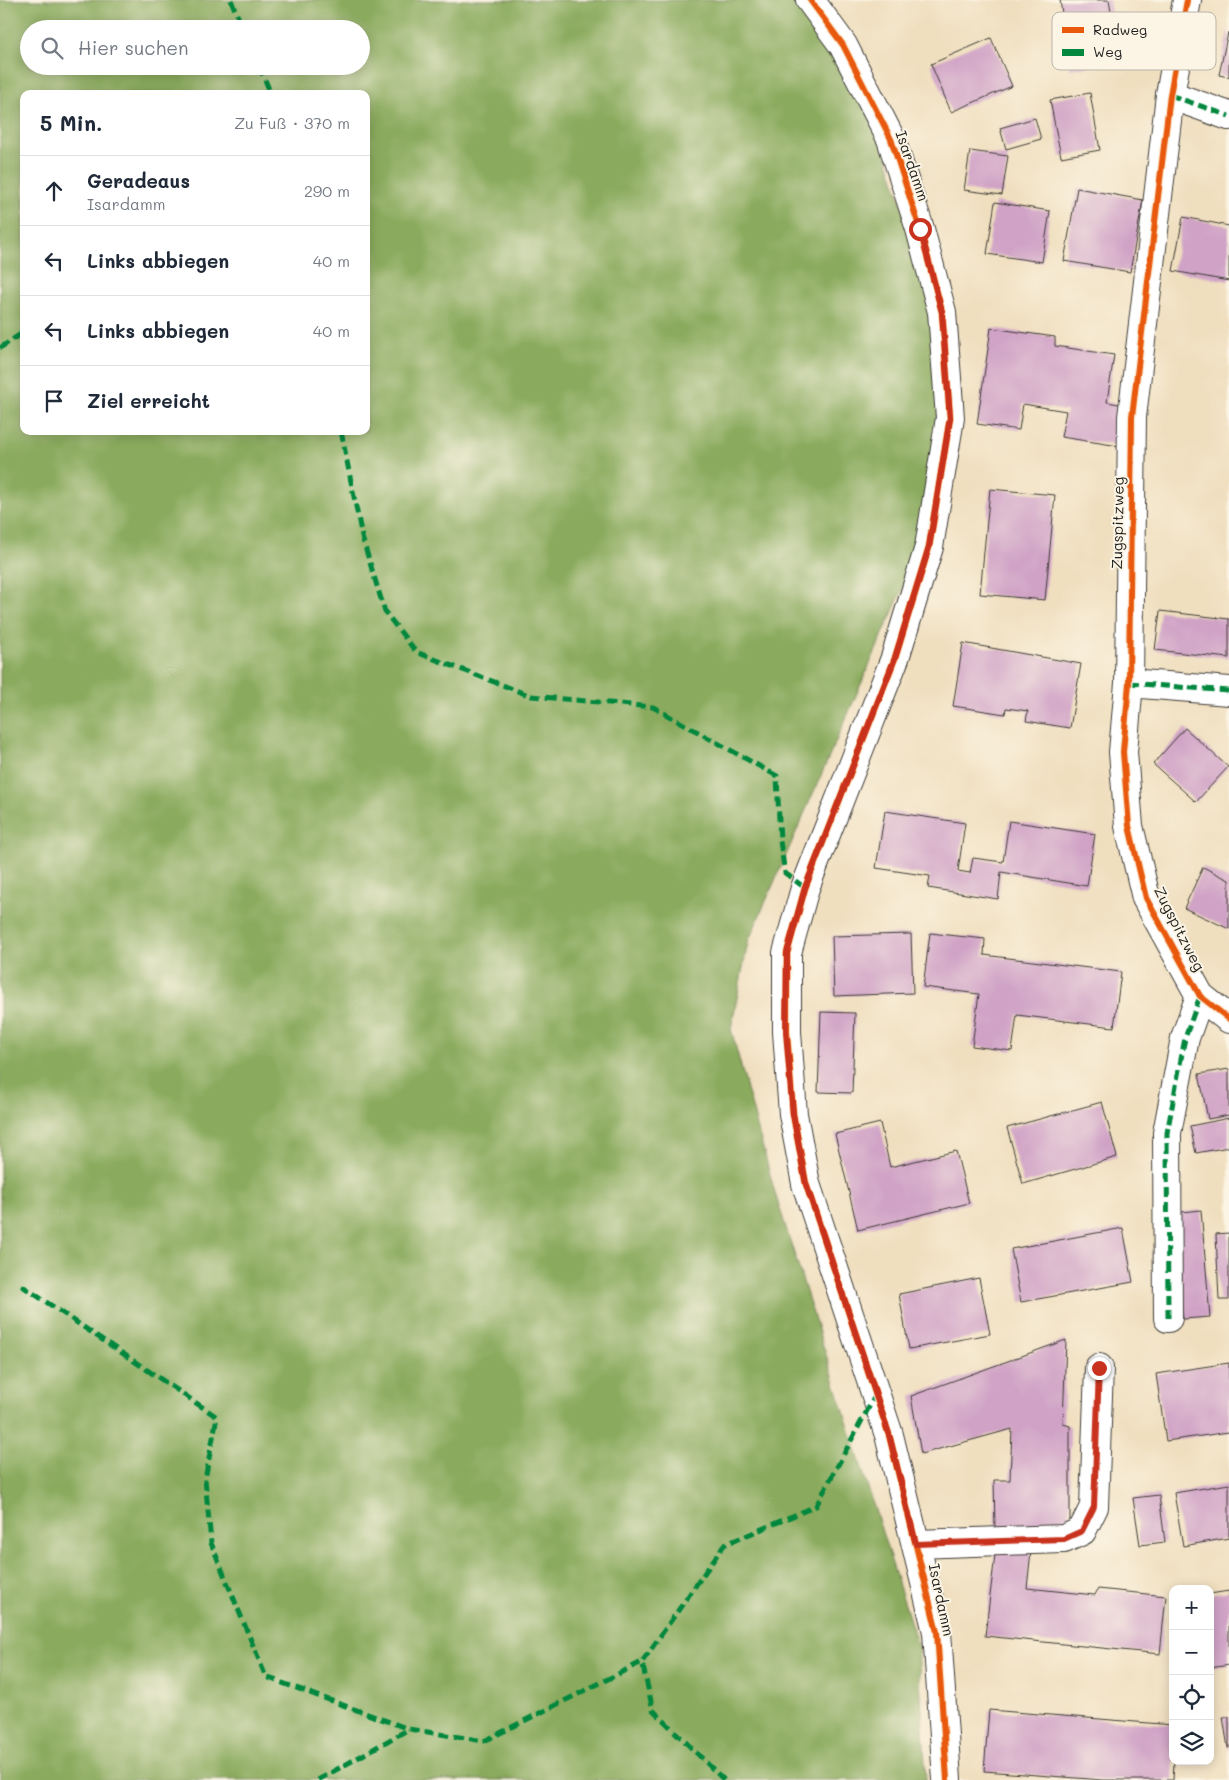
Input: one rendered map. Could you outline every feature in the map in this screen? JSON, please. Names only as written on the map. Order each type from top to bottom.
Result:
[{"type":"street","name":"Isardamm","points":[[810,0],[843,45],[891,138],[920,229],[942,312],[950,418],[929,547],[895,658],[805,888],[787,953],[786,1032],[793,1114],[806,1184],[889,1434],[937,1632],[947,1780]]},
{"type":"street","name":"Zugspitzweg","points":[[1174,70],[1132,417],[1129,683],[1123,752],[1129,826],[1146,898],[1200,996],[1229,1019]]},
{"type":"street","points":[[1170,95],[1229,116]]},
{"type":"street","points":[[1129,683],[1229,691]]},
{"type":"street","points":[[1168,1318],[1168,1133],[1185,1038],[1200,996]]},
{"type":"street","points":[[916,1544],[1064,1539],[1082,1531],[1094,1507],[1099,1368]]},
{"type":"green space","points":[[0,0],[791,0],[834,49],[882,142],[936,312],[942,416],[922,545],[748,942],[731,1029],[775,1193],[918,1646],[926,1780],[0,1780]]},
{"type":"building","points":[[1060,0],[1109,0],[1111,12],[1062,12]]},
{"type":"building","points":[[1229,32],[1229,77],[1219,75]]},
{"type":"building","points":[[991,38],[1012,86],[951,112],[931,64]]},
{"type":"building","points":[[1090,93],[1100,150],[1061,157],[1050,100]]},
{"type":"building","points":[[1035,118],[1041,139],[1006,149],[1000,128]]},
{"type":"building","points":[[970,151],[1008,156],[1002,195],[964,190]]},
{"type":"building","points":[[1077,188],[1143,200],[1130,272],[1064,261]]},
{"type":"building","points":[[995,202],[1050,211],[1042,262],[987,254]]},
{"type":"building","points":[[1183,217],[1229,226],[1229,281],[1173,271]]},
{"type":"building","points":[[991,328],[1055,337],[1055,346],[1114,355],[1107,402],[1125,405],[1119,446],[1061,437],[1066,411],[1023,404],[1019,430],[977,424]]},
{"type":"building","points":[[990,489],[1055,495],[1045,600],[980,594]]},
{"type":"building","points":[[1160,611],[1229,619],[1229,658],[1155,650]]},
{"type":"building","points":[[963,643],[1081,664],[1070,728],[1026,721],[1028,711],[1006,708],[1005,714],[953,706]]},
{"type":"building","points":[[1185,728],[1228,767],[1196,802],[1153,764]]},
{"type":"building","points":[[885,811],[965,823],[958,871],[970,873],[973,858],[1003,862],[1009,821],[1095,834],[1087,886],[1001,872],[998,899],[928,888],[930,876],[876,868]]},
{"type":"building","points":[[1203,867],[1229,880],[1229,929],[1184,908]]},
{"type":"building","points":[[930,933],[985,939],[984,955],[1121,972],[1114,1027],[1017,1015],[1012,1051],[972,1046],[979,994],[923,987]]},
{"type":"building","points":[[911,934],[913,993],[834,996],[832,936]]},
{"type":"building","points":[[821,1012],[855,1013],[852,1093],[818,1092]]},
{"type":"building","points":[[1229,1069],[1229,1115],[1208,1119],[1199,1074]]},
{"type":"building","points":[[1102,1102],[1117,1157],[1023,1184],[1007,1128]]},
{"type":"building","points":[[1229,1118],[1229,1147],[1196,1153],[1190,1126]]},
{"type":"building","points":[[880,1123],[890,1167],[956,1151],[969,1203],[858,1230],[835,1134]]},
{"type":"building","points":[[1201,1210],[1210,1317],[1183,1319],[1174,1213]]},
{"type":"building","points":[[1123,1228],[1133,1282],[1021,1302],[1011,1249]]},
{"type":"building","points":[[1229,1233],[1229,1300],[1219,1300],[1216,1234]]},
{"type":"building","points":[[979,1278],[990,1334],[909,1349],[899,1294]]},
{"type":"building","points":[[1066,1340],[1063,1424],[1070,1426],[1070,1530],[995,1528],[994,1480],[1010,1480],[1012,1429],[921,1454],[911,1396]]},
{"type":"building","points":[[1229,1363],[1229,1432],[1166,1441],[1156,1374]]},
{"type":"building","points":[[1229,1484],[1229,1538],[1183,1546],[1174,1493]]},
{"type":"building","points":[[1159,1495],[1165,1542],[1140,1545],[1133,1498]]},
{"type":"building","points":[[996,1547],[1031,1551],[1027,1588],[1095,1595],[1098,1589],[1166,1596],[1160,1654],[985,1636]]},
{"type":"building","points":[[1229,1591],[1229,1665],[1214,1667],[1214,1630],[1214,1593]]},
{"type":"building","points":[[989,1710],[1169,1725],[1169,1765],[1174,1765],[1173,1780],[1103,1780],[984,1771]]},
{"type":"building","points":[[1223,1717],[1229,1717],[1229,1748],[1228,1748]]},
{"type":"marked path","points":[[231,0],[239,20]]},
{"type":"marked path","points":[[263,75],[269,90]]},
{"type":"marked path","points":[[1170,95],[1229,116]]},
{"type":"marked path","points":[[0,348],[20,335]]},
{"type":"marked path","points":[[342,435],[362,537],[385,612],[416,652],[531,696],[653,707],[777,776],[780,841],[785,873],[805,888]]},
{"type":"marked path","points":[[1129,683],[1229,691]]},
{"type":"marked path","points":[[1168,1318],[1167,1133],[1185,1038],[1200,996]]},
{"type":"marked path","points":[[21,1285],[217,1417],[205,1479],[211,1543],[266,1677],[409,1729]]},
{"type":"marked path","points":[[724,1780],[653,1710],[642,1662],[724,1545],[816,1506],[876,1394]]},
{"type":"marked path","points":[[318,1780],[409,1729],[484,1741],[642,1662]]},
{"type":"cycle path","points":[[810,0],[843,45],[891,139],[920,229],[942,312],[950,418],[929,547],[895,658],[805,888],[787,953],[787,1032],[793,1114],[806,1184],[889,1435],[937,1632],[947,1780]]},
{"type":"cycle path","points":[[1185,12],[1187,0]]},
{"type":"cycle path","points":[[1174,70],[1132,417],[1129,683],[1123,752],[1129,826],[1146,898],[1200,996],[1229,1019]]},
{"type":"route","points":[[920,229],[942,312],[950,418],[929,547],[895,658],[805,888],[787,953],[786,1032],[793,1114],[806,1184],[889,1434],[916,1544],[1064,1539],[1082,1531],[1094,1507],[1099,1368]]}]
